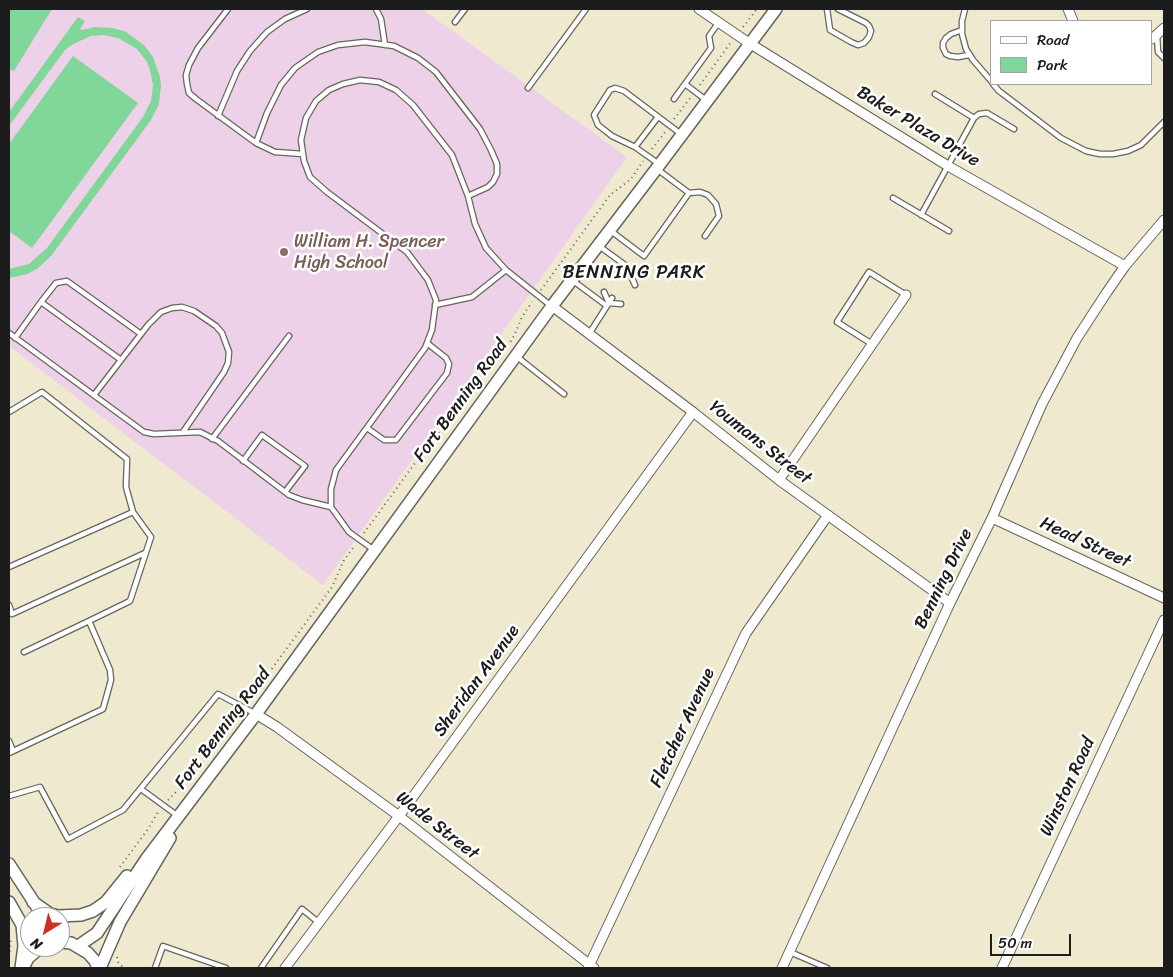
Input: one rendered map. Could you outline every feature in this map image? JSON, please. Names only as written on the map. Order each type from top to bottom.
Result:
[{"type":"street","name":"Baker Plaza Drive","points":[[699,9],[749,43],[948,166],[1124,266]]},
{"type":"street","name":"Fort Benning Road","points":[[70,944],[97,933],[147,858],[256,714],[552,306],[659,167],[776,9]]},
{"type":"street","points":[[1154,37],[1164,28]]},
{"type":"street","name":"Benning Drive","points":[[782,968],[950,603],[992,518],[1042,404],[1073,346],[1124,266],[1164,220]]},
{"type":"street","points":[[779,480],[906,295]]},
{"type":"street","name":"Youmans Street","points":[[552,306],[588,335],[693,412],[779,480],[950,603]]},
{"type":"street","name":"Sheridan Avenue","points":[[285,968],[399,816],[693,412]]},
{"type":"street","name":"Fletcher Avenue","points":[[591,968],[746,633],[828,515]]},
{"type":"street","name":"Head Street","points":[[992,518],[1164,598]]},
{"type":"street","name":"Winston Road","points":[[1002,968],[1164,620]]},
{"type":"street","name":"Wade Street","points":[[256,714],[277,727],[399,816],[591,968]]},
{"type":"street","name":"Fort Benning Road","points":[[99,968],[120,922],[174,833],[179,817]]},
{"type":"street","points":[[33,902],[50,914],[58,916],[81,915],[93,911],[106,902],[134,867],[147,858]]},
{"type":"street","points":[[9,864],[37,907]]},
{"type":"street","points":[[9,902],[22,925],[24,946],[22,968]]},
{"type":"street","points":[[70,944],[88,952],[99,968]]},
{"type":"street","points":[[22,968],[29,957]]},
{"type":"lane","points":[[228,9],[198,48],[189,65],[186,75],[189,93],[218,116],[274,152],[303,154]]},
{"type":"lane","points":[[218,116],[237,72],[250,51],[268,32],[285,19],[308,9]]},
{"type":"lane","points":[[376,9],[381,18],[385,45]]},
{"type":"lane","points":[[455,22],[464,9]]},
{"type":"lane","points":[[528,88],[586,9]]},
{"type":"lane","points":[[827,9],[830,30],[858,45],[864,43],[871,31],[869,26],[838,9]]},
{"type":"lane","points":[[965,9],[962,30],[966,49],[990,81]]},
{"type":"lane","points":[[674,99],[711,48],[709,36],[719,22]]},
{"type":"lane","points":[[962,30],[946,38],[943,42],[943,48],[946,54],[950,56],[969,55]]},
{"type":"lane","points":[[1154,37],[1158,52],[1164,58]]},
{"type":"lane","points":[[256,142],[267,113],[281,85],[295,68],[318,52],[338,45],[365,42],[394,46],[418,58],[436,72],[480,129],[497,164],[497,174],[488,187],[468,196]]},
{"type":"lane","points":[[375,551],[349,532],[331,507],[331,489],[336,470],[425,348],[432,330],[436,300],[428,280],[407,252],[310,177],[304,160],[301,140],[306,118],[316,101],[329,90],[360,80],[379,82],[396,90],[413,105],[452,155],[468,196],[475,224],[486,248],[506,270],[552,306]]},
{"type":"lane","points":[[685,84],[707,100]]},
{"type":"lane","points":[[994,85],[1061,138],[1086,152],[1113,154],[1128,150],[1141,145],[1164,122]]},
{"type":"lane","points":[[682,135],[620,88],[610,90],[594,115],[598,125],[612,136],[635,147],[648,156],[689,193],[700,192],[708,195],[716,204],[719,216],[705,236]]},
{"type":"lane","points":[[935,94],[974,118]]},
{"type":"lane","points":[[921,214],[974,118],[979,114],[987,112],[1014,129]]},
{"type":"lane","points":[[635,147],[658,117]]},
{"type":"lane","points":[[610,230],[644,256],[689,193]]},
{"type":"lane","points":[[893,198],[949,231]]},
{"type":"lane","points":[[598,245],[632,270],[628,276]]},
{"type":"lane","points":[[436,304],[472,297],[506,270]]},
{"type":"lane","points":[[618,272],[628,276],[635,285]]},
{"type":"lane","points":[[872,344],[837,322],[870,272],[906,295]]},
{"type":"lane","points":[[572,280],[608,305],[621,304]]},
{"type":"lane","points":[[15,338],[56,282],[67,281],[140,334]]},
{"type":"lane","points":[[604,292],[608,305]]},
{"type":"lane","points":[[588,335],[612,298]]},
{"type":"lane","points":[[41,302],[121,360]]},
{"type":"lane","points":[[94,395],[140,334],[161,312],[182,307],[194,311],[216,326],[222,333],[227,342],[229,352],[228,363],[224,372],[182,432]]},
{"type":"lane","points":[[9,333],[144,432],[154,434],[200,432],[243,460],[286,492],[302,500],[331,507]]},
{"type":"lane","points":[[212,439],[289,336]]},
{"type":"lane","points":[[367,428],[384,440],[396,440],[447,373],[449,364],[446,358],[427,343]]},
{"type":"lane","points":[[516,356],[564,394]]},
{"type":"lane","points":[[9,412],[42,392],[127,459],[126,487],[133,512],[151,537],[130,601],[24,652]]},
{"type":"lane","points":[[243,460],[262,434],[305,466],[286,492]]},
{"type":"lane","points":[[9,567],[133,512]]},
{"type":"lane","points":[[9,605],[12,614],[145,553]]},
{"type":"lane","points":[[9,740],[11,752],[103,708],[111,680],[110,670],[89,621]]},
{"type":"lane","points":[[9,796],[40,787],[68,839],[123,810],[218,694],[256,714]]},
{"type":"lane","points":[[141,789],[179,817]]},
{"type":"lane","points":[[261,968],[302,909],[318,922]]},
{"type":"lane","points":[[155,968],[163,946],[226,968]]},
{"type":"lane","points":[[790,952],[827,968]]},
{"type":"path","points":[[504,352],[514,336],[522,317],[610,195],[631,179],[757,9]]},
{"type":"path","points":[[119,868],[148,829],[155,816],[195,773],[332,587],[344,560],[434,437],[458,415]]},
{"type":"path","points":[[9,936],[11,942],[9,958]]},
{"type":"shaded area","name":"William H. Spencer High School","points":[[9,9],[422,9],[627,157],[323,585],[9,346]]},
{"type":"green space","points":[[9,9],[52,9],[14,71],[9,69]]},
{"type":"green space","points":[[78,17],[85,21],[80,29],[82,30],[95,27],[113,28],[126,32],[144,45],[153,57],[160,77],[159,104],[151,120],[51,256],[37,269],[27,274],[9,278],[9,269],[29,264],[47,248],[143,117],[151,101],[153,85],[150,70],[147,62],[137,49],[118,38],[103,35],[91,36],[65,50],[9,126],[9,112]]},
{"type":"green space","points":[[73,56],[138,103],[32,248],[9,231],[9,144]]},
{"type":"place","name":"William H. Spencer High School","points":[[284,252]]},
{"type":"district","name":"BENNING PARK","points":[[634,273]]}]
